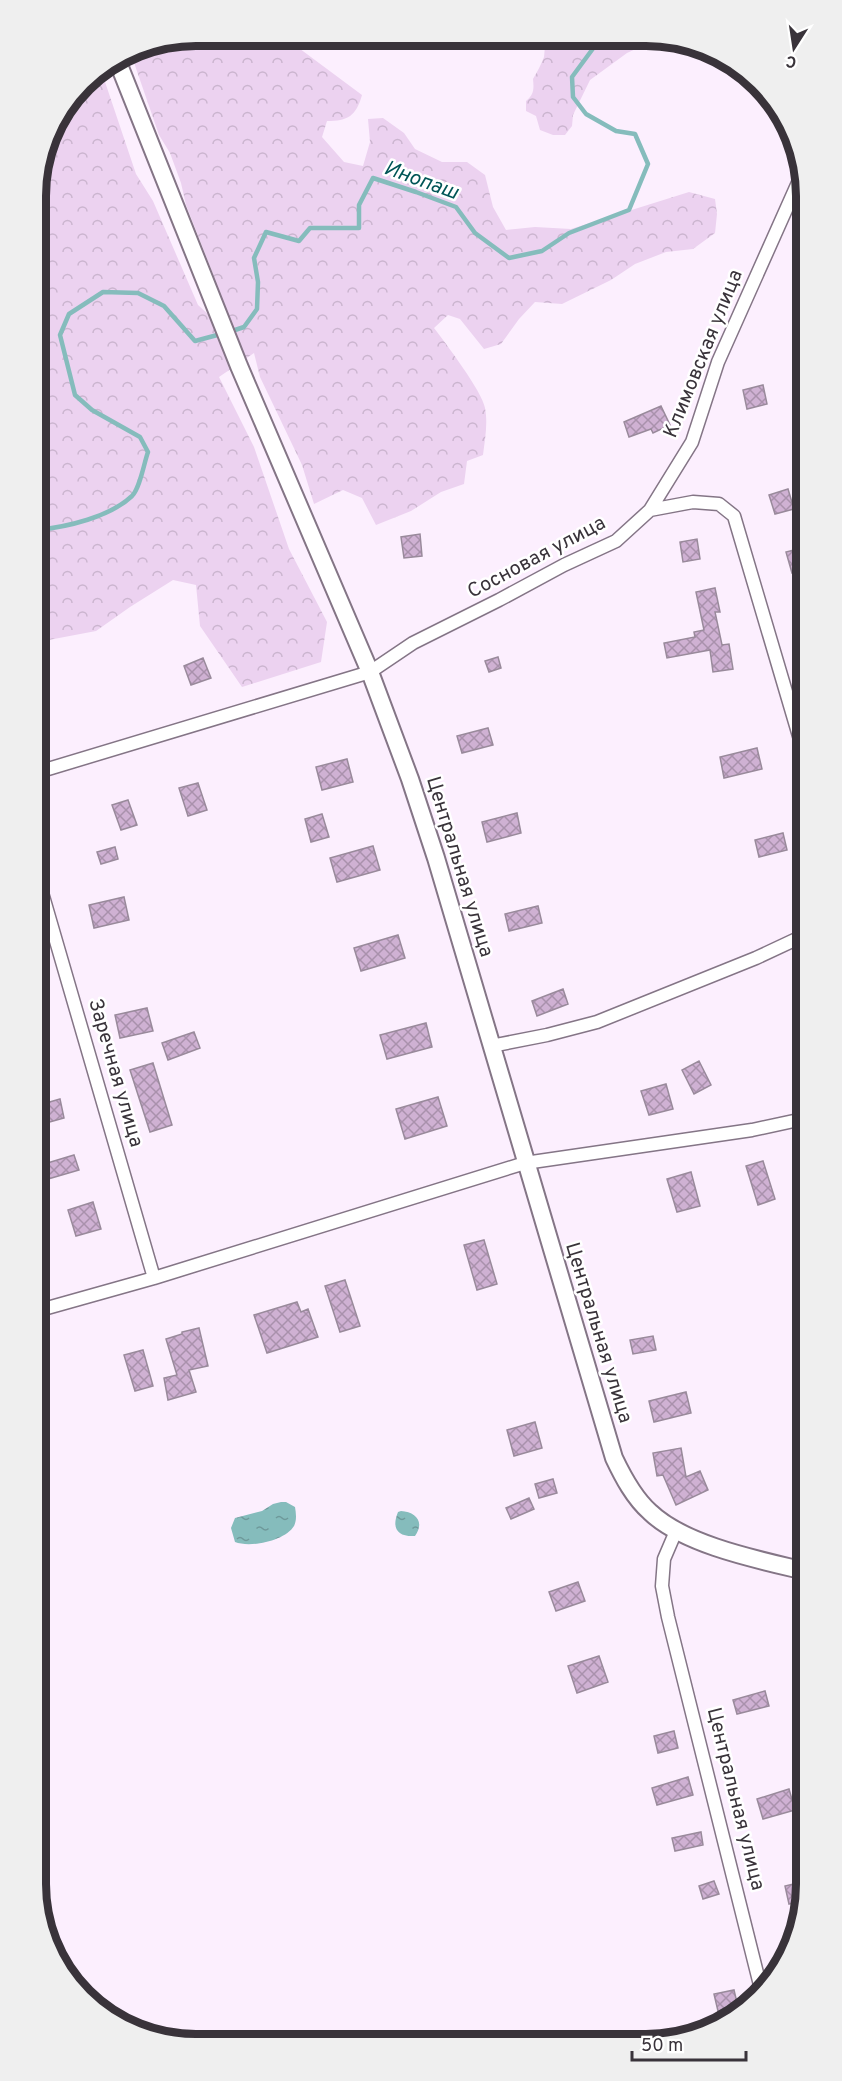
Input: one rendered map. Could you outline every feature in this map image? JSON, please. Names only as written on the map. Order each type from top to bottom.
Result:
[{"type":"street","name":"Центральная улица","points":[[120,68],[239,366],[370,672],[421,813],[614,1458],[626,1481],[649,1512],[676,1531],[664,1559],[662,1586],[759,1982]]},
{"type":"street","name":"Климовская улица","points":[[650,510],[692,442],[718,362],[795,189]]},
{"type":"street","points":[[650,510],[693,502],[719,504],[734,516],[796,725]]},
{"type":"street","name":"Сосновая улица","points":[[47,769],[370,672],[413,643],[564,565],[616,541],[650,510]]},
{"type":"street","name":"Заречная улица","points":[[47,908],[154,1278]]},
{"type":"street","points":[[491,1046],[597,1022],[756,958],[796,939]]},
{"type":"street","points":[[46,1308],[154,1278],[525,1163],[752,1130],[795,1121]]},
{"type":"street","points":[[676,1531],[741,1554],[795,1568]]},
{"type":"green space","points":[[196,46],[296,46],[362,95],[357,108],[350,116],[327,121],[322,137],[344,162],[363,166],[370,142],[368,119],[383,118],[404,133],[415,149],[442,162],[467,162],[485,175],[493,207],[506,230],[535,227],[571,229],[689,192],[715,199],[717,214],[715,233],[693,249],[666,252],[635,264],[611,280],[562,304],[535,302],[501,344],[484,349],[460,319],[448,315],[434,328],[463,368],[482,400],[486,420],[483,455],[467,461],[464,484],[441,492],[411,511],[376,525],[362,498],[343,490],[314,504],[302,465],[260,377],[254,353],[219,377],[254,447],[289,549],[327,622],[321,662],[242,687],[200,626],[196,585],[173,580],[96,631],[47,640],[47,187],[49,167],[54,148],[67,121],[90,90],[104,78],[136,174],[153,201],[198,305],[209,315],[221,305],[216,293],[213,274],[186,205],[170,153],[159,135],[133,61],[167,49]]},
{"type":"green space","points":[[545,46],[642,46],[627,53],[590,80],[573,115],[572,126],[565,135],[553,135],[540,130],[536,116],[526,111],[526,101],[532,94],[533,79],[544,57]]},
{"type":"water","points":[[281,1502],[295,1507],[296,1521],[289,1531],[283,1536],[258,1544],[235,1542],[231,1528],[235,1518],[262,1511]]},
{"type":"water","points":[[398,1512],[411,1513],[419,1522],[415,1536],[404,1535],[398,1531],[395,1523]]},
{"type":"building","points":[[763,385],[767,404],[747,409],[743,390]]},
{"type":"building","points":[[661,406],[670,425],[653,433],[651,429],[629,437],[624,422]]},
{"type":"building","points":[[788,489],[794,509],[775,514],[769,495]]},
{"type":"building","points":[[420,534],[422,556],[404,558],[401,537]]},
{"type":"building","points":[[697,539],[700,559],[683,562],[680,542]]},
{"type":"building","points":[[796,550],[796,572],[792,573],[786,552]]},
{"type":"building","points":[[715,588],[720,612],[715,612],[722,645],[729,644],[733,669],[713,672],[710,650],[667,658],[664,643],[695,637],[694,632],[704,630],[696,592]]},
{"type":"building","points":[[498,657],[501,668],[489,672],[485,661]]},
{"type":"building","points":[[203,658],[211,678],[191,685],[184,666]]},
{"type":"building","points":[[488,728],[493,745],[462,753],[457,736]]},
{"type":"building","points":[[757,748],[762,769],[724,778],[720,757]]},
{"type":"building","points":[[347,759],[353,782],[322,790],[316,767]]},
{"type":"building","points":[[198,783],[207,810],[188,816],[179,788]]},
{"type":"building","points":[[128,800],[137,825],[121,830],[112,805]]},
{"type":"building","points":[[517,813],[521,833],[487,842],[482,822]]},
{"type":"building","points":[[322,814],[329,837],[311,842],[305,819]]},
{"type":"building","points":[[783,833],[787,850],[759,857],[755,840]]},
{"type":"building","points":[[373,846],[380,870],[337,882],[330,858]]},
{"type":"building","points":[[115,847],[118,859],[101,864],[97,852]]},
{"type":"building","points":[[124,897],[129,920],[94,928],[89,905]]},
{"type":"building","points":[[538,906],[542,923],[509,931],[505,914]]},
{"type":"building","points":[[398,935],[405,958],[361,971],[354,948]]},
{"type":"building","points":[[563,989],[568,1004],[537,1016],[532,1001]]},
{"type":"building","points":[[147,1008],[153,1031],[120,1038],[115,1015]]},
{"type":"building","points":[[426,1023],[432,1047],[387,1059],[380,1035]]},
{"type":"building","points":[[194,1032],[200,1048],[168,1060],[162,1043]]},
{"type":"building","points":[[699,1061],[711,1085],[694,1094],[682,1070]]},
{"type":"building","points":[[153,1063],[172,1125],[150,1132],[130,1070]]},
{"type":"building","points":[[666,1084],[673,1109],[649,1115],[641,1091]]},
{"type":"building","points":[[438,1097],[447,1126],[405,1139],[396,1109]]},
{"type":"building","points":[[60,1099],[64,1118],[46,1123],[46,1103]]},
{"type":"building","points":[[74,1155],[79,1170],[48,1179],[46,1163]]},
{"type":"building","points":[[763,1161],[775,1199],[758,1205],[746,1166]]},
{"type":"building","points":[[691,1172],[700,1206],[677,1212],[667,1179]]},
{"type":"building","points":[[93,1202],[101,1229],[76,1236],[68,1210]]},
{"type":"building","points":[[484,1240],[497,1284],[477,1290],[464,1245]]},
{"type":"building","points":[[345,1280],[360,1326],[340,1332],[325,1286]]},
{"type":"building","points":[[297,1302],[301,1312],[308,1309],[318,1337],[267,1353],[254,1315]]},
{"type":"building","points":[[199,1328],[208,1366],[189,1370],[196,1392],[168,1400],[164,1378],[177,1375],[166,1339]]},
{"type":"building","points":[[653,1336],[656,1350],[633,1354],[630,1340]]},
{"type":"building","points":[[143,1350],[153,1386],[135,1391],[124,1355]]},
{"type":"building","points":[[686,1392],[691,1413],[654,1422],[649,1401]]},
{"type":"building","points":[[535,1422],[542,1448],[514,1456],[507,1430]]},
{"type":"building","points":[[681,1448],[686,1477],[700,1471],[708,1490],[676,1505],[663,1475],[657,1476],[653,1453]]},
{"type":"building","points":[[553,1479],[557,1493],[539,1498],[535,1484]]},
{"type":"building","points":[[529,1498],[534,1509],[511,1519],[506,1508]]},
{"type":"building","points":[[578,1582],[585,1601],[556,1611],[549,1592]]},
{"type":"building","points":[[599,1656],[608,1682],[577,1693],[568,1666]]},
{"type":"building","points":[[765,1691],[769,1706],[737,1714],[733,1700]]},
{"type":"building","points":[[674,1731],[678,1748],[658,1753],[654,1736]]},
{"type":"building","points":[[688,1777],[693,1795],[657,1805],[652,1788]]},
{"type":"building","points":[[789,1789],[795,1810],[763,1819],[757,1799]]},
{"type":"building","points":[[701,1832],[703,1845],[675,1851],[672,1838]]},
{"type":"building","points":[[714,1881],[719,1894],[703,1899],[699,1886]]},
{"type":"building","points":[[795,1884],[794,1903],[789,1904],[785,1886]]},
{"type":"building","points":[[734,1990],[737,2004],[729,2009],[718,2011],[714,1994]]},
{"type":"waterway","name":"Инопаш","points":[[229,332],[244,327],[257,309],[258,282],[254,258],[266,232],[299,241],[310,228],[359,228],[359,205],[373,178],[456,207],[475,233],[509,258],[542,251],[569,233],[629,210],[648,164],[635,134],[616,131],[586,114],[573,97],[572,77],[595,46]]},
{"type":"waterway","name":"Инопаш","points":[[47,528],[88,520],[123,503],[135,492],[148,452],[140,437],[92,410],[75,395],[60,335],[69,314],[103,292],[138,293],[164,306],[195,341],[221,334]]}]
